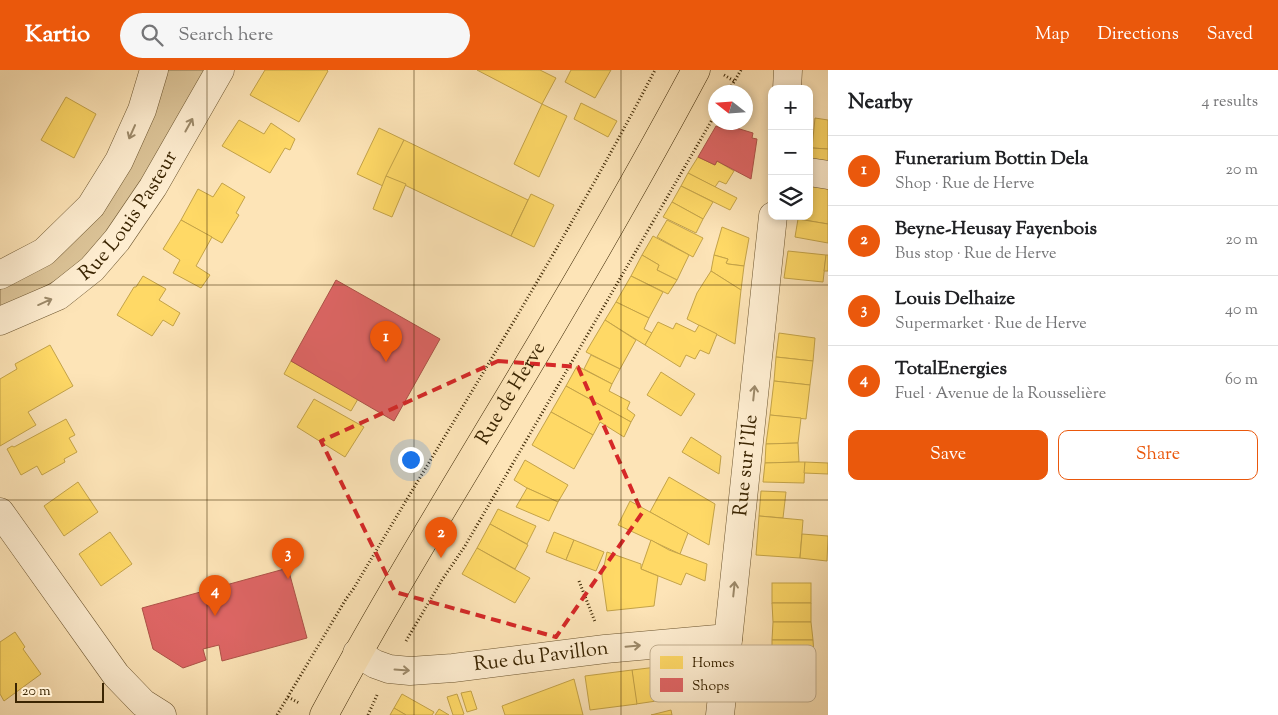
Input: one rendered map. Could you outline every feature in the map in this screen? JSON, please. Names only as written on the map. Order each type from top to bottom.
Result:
[{"type":"main road","name":"Rue de Herve","points":[[324,715],[357,653],[631,188],[696,70]]},
{"type":"street","name":"Rue Louis Pasteur","points":[[0,275],[44,252],[91,206],[119,161],[142,110],[154,70]]},
{"type":"street","name":"Rue Louis Pasteur","points":[[0,321],[58,296],[92,269],[117,240],[153,187],[220,70]]},
{"type":"street","points":[[787,85],[788,70]]},
{"type":"street","points":[[813,173],[828,175]]},
{"type":"street","name":"Rue sur l'Ile","points":[[727,645],[773,220]]},
{"type":"street","points":[[0,512],[116,675],[143,703],[162,715]]},
{"type":"street","name":"Rue du Pavillon","points":[[357,653],[375,664],[389,669],[400,671],[426,670],[605,649],[728,638]]},
{"type":"street","name":"Rue sur l'Ile","points":[[720,715],[721,702]]},
{"type":"path","points":[[277,715],[441,446],[575,216],[654,70]]},
{"type":"path","points":[[732,85],[741,70]]},
{"type":"path","points":[[368,715],[389,669],[442,580],[465,546],[708,127]]},
{"type":"path","points":[[580,581],[605,649]]},
{"type":"highlighted area","points":[[498,361],[578,367],[642,513],[556,637],[395,592],[321,441]]},
{"type":"shaded area","points":[[166,70],[208,70],[108,235],[73,270],[26,298],[0,308],[0,288],[70,245]]},
{"type":"building: Homes","points":[[265,70],[328,71],[299,122],[250,95]]},
{"type":"building: Homes","points":[[477,70],[540,70],[556,78],[542,104]]},
{"type":"building: Homes","points":[[571,70],[611,70],[595,98],[565,82]]},
{"type":"building: Homes","points":[[66,97],[96,114],[74,158],[41,140]]},
{"type":"building: Homes","points":[[581,103],[617,121],[608,137],[574,119]]},
{"type":"building: Homes","points":[[542,104],[567,116],[539,177],[514,164]]},
{"type":"building: Homes","points":[[815,118],[828,120],[828,149],[813,148]]},
{"type":"building: Homes","points":[[239,120],[264,134],[271,123],[295,139],[290,150],[285,148],[270,173],[222,146]]},
{"type":"building: Homes","points":[[379,128],[404,140],[383,186],[357,174]]},
{"type":"building: Homes","points":[[404,140],[528,200],[511,236],[386,176]]},
{"type":"building: Homes","points":[[813,148],[828,149],[828,165],[813,161]]},
{"type":"building: Homes","points":[[698,157],[715,165],[717,161],[734,171],[726,184],[719,181],[715,187],[688,173]]},
{"type":"building: Homes","points":[[688,173],[737,198],[730,210],[681,186]]},
{"type":"building: Homes","points":[[386,176],[406,184],[392,217],[373,209]]},
{"type":"building: Homes","points":[[813,182],[828,184],[828,224],[804,220],[813,220]]},
{"type":"building: Homes","points":[[222,183],[245,197],[236,213],[239,215],[222,243],[181,220],[198,189],[213,197]]},
{"type":"building: Homes","points":[[681,186],[713,202],[703,219],[672,202]]},
{"type":"building: Homes","points":[[531,194],[554,205],[534,247],[511,236]]},
{"type":"building: Homes","points":[[672,202],[703,219],[696,233],[663,217]]},
{"type":"building: Homes","points":[[181,220],[212,237],[196,266],[210,275],[201,288],[173,273],[180,260],[163,249]]},
{"type":"building: Homes","points":[[667,220],[703,238],[693,257],[657,237]]},
{"type":"building: Homes","points":[[798,220],[828,224],[828,243],[795,237]]},
{"type":"building: Homes","points":[[722,227],[749,238],[744,266],[728,264],[726,263],[728,259],[714,255]]},
{"type":"building: Homes","points":[[653,236],[689,255],[677,280],[657,270],[659,265],[642,255]]},
{"type":"building: Homes","points":[[788,251],[826,255],[823,282],[784,278]]},
{"type":"building: Homes","points":[[642,255],[659,265],[657,270],[677,280],[668,294],[631,276]]},
{"type":"building: Homes","points":[[714,255],[728,259],[726,263],[728,264],[744,266],[741,290],[711,271]]},
{"type":"building: Homes","points":[[826,255],[828,255],[828,271],[824,271]]},
{"type":"building: Homes","points":[[711,271],[741,290],[735,344],[687,319],[697,293]]},
{"type":"building: Homes","points":[[143,276],[166,289],[159,300],[180,313],[173,326],[163,320],[152,336],[117,315]]},
{"type":"building: Homes","points":[[631,276],[663,292],[649,318],[616,302]]},
{"type":"building: Homes","points":[[616,302],[649,318],[644,329],[652,333],[645,345],[605,320]]},
{"type":"building: Homes","points":[[605,320],[636,340],[620,369],[586,352]]},
{"type":"building: Homes","points":[[658,322],[673,329],[676,323],[695,332],[699,325],[717,334],[709,354],[700,350],[695,359],[686,355],[680,367],[645,345]]},
{"type":"building: Homes","points":[[779,333],[815,338],[813,361],[776,357]]},
{"type":"building: Homes","points":[[50,345],[73,386],[28,412],[36,425],[0,446],[0,379],[17,369],[15,364]]},
{"type":"building: Homes","points":[[591,355],[620,369],[612,384],[584,369]]},
{"type":"building: Homes","points":[[776,357],[813,361],[810,385],[774,381]]},
{"type":"building: Homes","points":[[291,361],[358,399],[351,411],[284,374]]},
{"type":"building: Homes","points":[[577,366],[612,384],[609,391],[630,402],[627,409],[635,415],[631,422],[566,386]]},
{"type":"building: Homes","points":[[661,372],[695,394],[681,416],[647,395]]},
{"type":"building: Homes","points":[[774,381],[810,385],[806,419],[770,415]]},
{"type":"building: Homes","points":[[566,386],[631,422],[624,437],[600,422],[593,435],[551,412]]},
{"type":"building: Homes","points":[[314,399],[364,427],[345,457],[297,427]]},
{"type":"building: Homes","points":[[551,412],[593,435],[574,469],[532,445]]},
{"type":"building: Homes","points":[[770,415],[801,418],[798,443],[766,444]]},
{"type":"building: Homes","points":[[66,419],[75,435],[69,438],[77,452],[64,459],[65,462],[42,475],[37,466],[21,475],[7,449]]},
{"type":"building: Homes","points":[[691,437],[721,456],[719,474],[682,452]]},
{"type":"building: Homes","points":[[798,443],[799,462],[765,463],[766,444]]},
{"type":"building: Homes","points":[[525,460],[568,485],[558,502],[514,480]]},
{"type":"building: Homes","points":[[805,462],[804,483],[763,482],[765,463]]},
{"type":"building: Homes","points":[[805,462],[828,463],[828,474],[804,473]]},
{"type":"building: Homes","points":[[669,477],[715,504],[709,545],[650,512]]},
{"type":"building: Homes","points":[[78,482],[98,512],[64,536],[44,506]]},
{"type":"building: Homes","points":[[527,488],[558,502],[549,521],[516,507]]},
{"type":"building: Homes","points":[[761,491],[786,492],[783,518],[759,516]]},
{"type":"building: Homes","points":[[630,501],[688,533],[680,554],[618,525]]},
{"type":"building: Homes","points":[[498,509],[536,526],[527,544],[490,524]]},
{"type":"building: Homes","points":[[759,516],[803,520],[800,558],[756,555]]},
{"type":"building: Homes","points":[[490,524],[528,545],[515,569],[477,548]]},
{"type":"building: Homes","points":[[110,532],[132,564],[101,586],[79,554]]},
{"type":"building: Homes","points":[[554,532],[574,540],[566,560],[546,552]]},
{"type":"building: Homes","points":[[802,534],[828,536],[827,561],[800,558]]},
{"type":"building: Homes","points":[[574,540],[604,552],[596,571],[566,560]]},
{"type":"building: Homes","points":[[651,540],[669,550],[707,564],[705,581],[686,573],[681,585],[641,569]]},
{"type":"building: Homes","points":[[477,548],[530,578],[515,603],[462,574]]},
{"type":"building: Homes","points":[[607,552],[641,564],[641,569],[658,576],[654,606],[607,611],[602,576]]},
{"type":"building: Homes","points":[[772,583],[811,583],[811,603],[772,603]]},
{"type":"building: Homes","points":[[772,603],[811,603],[811,622],[773,622]]},
{"type":"building: Homes","points":[[773,622],[811,622],[813,640],[772,640]]},
{"type":"building: Homes","points":[[15,632],[25,647],[23,649],[41,674],[4,701],[0,694],[0,642]]},
{"type":"building: Homes","points":[[772,640],[813,640],[813,645],[772,645]]},
{"type":"building: Homes","points":[[650,668],[650,702],[636,704],[632,670]]},
{"type":"building: Homes","points":[[632,670],[637,704],[590,710],[585,676]]},
{"type":"building: Homes","points":[[574,679],[583,715],[505,715],[502,706]]},
{"type":"building: Homes","points":[[471,691],[477,709],[467,712],[461,693]]},
{"type":"building: Homes","points":[[402,694],[434,712],[432,715],[406,715],[394,708]]},
{"type":"building: Homes","points":[[457,694],[464,714],[462,715],[453,715],[447,697]]},
{"type":"building: Homes","points":[[394,708],[406,715],[390,715]]},
{"type":"building: Homes","points":[[439,709],[449,715],[435,715]]},
{"type":"building: Homes","points":[[671,710],[672,715],[651,715]]},
{"type":"building: Shops","points":[[714,130],[743,130],[753,133],[752,138],[757,139],[751,179],[717,161],[715,165],[698,157]]},
{"type":"building: Shops","points":[[336,280],[440,339],[394,421],[291,361]]},
{"type":"building: Shops","points":[[288,568],[307,638],[222,661],[219,645],[203,649],[206,660],[183,668],[153,649],[142,608]]},
{"type":"place","name":"Funerarium Bottin Dela","points":[[386,362]]},
{"type":"place","name":"Beyne-Heusay Fayenbois","points":[[441,558]]},
{"type":"place","name":"Louis Delhaize","points":[[288,579]]},
{"type":"place","name":"TotalEnergies","points":[[215,616]]}]
